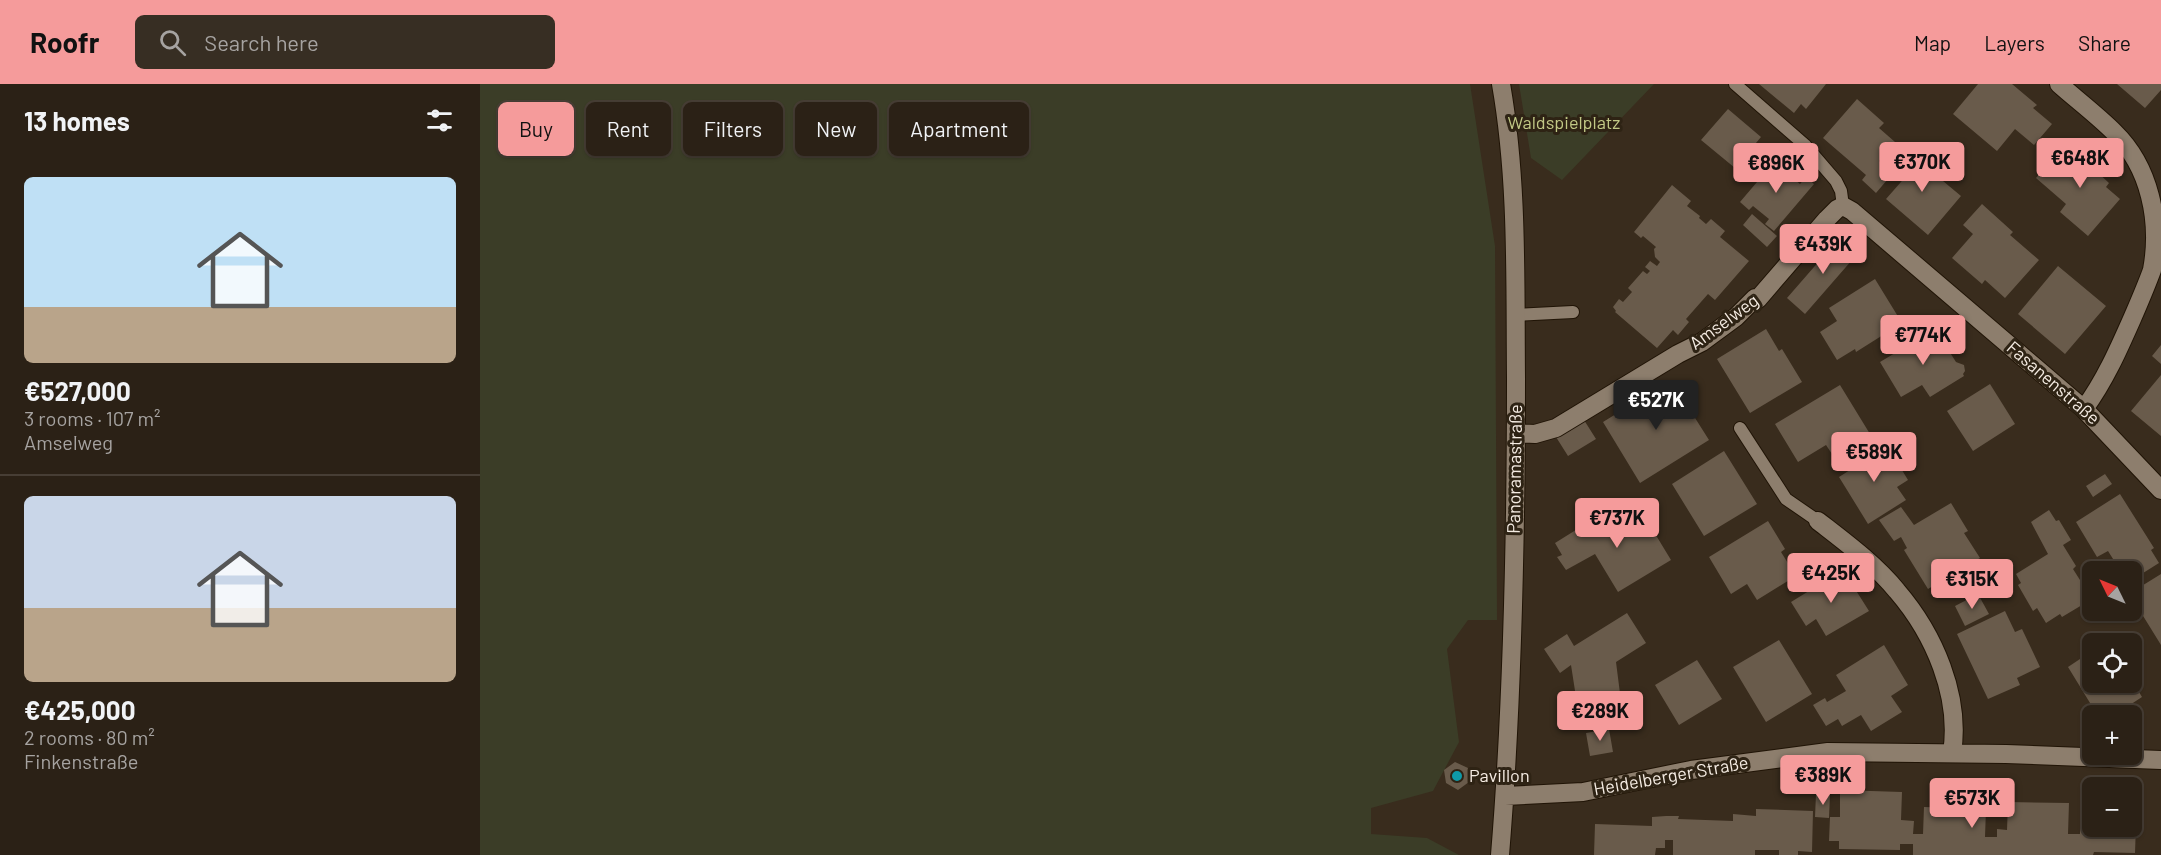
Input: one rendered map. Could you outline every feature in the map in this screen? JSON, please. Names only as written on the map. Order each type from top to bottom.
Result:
[{"type":"street","name":"Panoramastraße","points":[[1500,855],[1511,686],[1516,433],[1516,259],[1513,184],[1501,84]]},
{"type":"street","points":[[2059,84],[2114,131],[2131,152],[2158,206],[2152,268],[2113,363],[2084,409]]},
{"type":"street","name":"Fasanenstraße","points":[[1844,206],[2084,409],[2161,490]]},
{"type":"street","name":"Amselweg","points":[[1516,433],[1535,434],[1556,428],[1671,358],[1702,342],[1736,317],[1755,298],[1758,299],[1827,219],[1844,206]]},
{"type":"street","points":[[1818,521],[1896,589],[1927,636],[1939,662],[1950,696],[1954,721],[1952,753]]},
{"type":"street","name":"Heidelberger Straße","points":[[1505,796],[1583,792],[1691,770],[1801,755],[1858,752],[1952,753],[2161,760]]},
{"type":"lane","points":[[1736,84],[1810,150],[1836,181],[1844,206]]},
{"type":"lane","points":[[1515,315],[1573,312]]},
{"type":"lane","points":[[1740,428],[1785,500],[1818,521]]},
{"type":"green space","points":[[480,84],[1470,84],[1495,246],[1497,620],[1468,620],[1447,649],[1459,742],[1433,791],[1371,808],[1371,834],[1427,838],[1459,855],[480,855]]},
{"type":"green space","name":"Waldspielplatz","points":[[1519,84],[1654,84],[1562,180],[1531,158]]},
{"type":"building","points":[[1759,84],[1826,84],[1806,109],[1801,104],[1794,113]]},
{"type":"building","points":[[1978,84],[2012,84],[2037,105],[2033,108],[2052,124],[2034,145],[2015,129],[1997,151],[1953,114]]},
{"type":"building","points":[[2117,84],[2161,84],[2161,90],[2145,108]]},
{"type":"building","points":[[1857,99],[1884,123],[1879,128],[1895,142],[1879,161],[1893,173],[1876,193],[1862,180],[1866,175],[1823,138]]},
{"type":"building","points":[[1728,109],[1761,137],[1735,168],[1701,140]]},
{"type":"building","points":[[1920,143],[1928,150],[1919,161],[1961,196],[1928,235],[1886,199],[1908,174],[1899,167]]},
{"type":"building","points":[[2071,144],[2081,155],[2087,151],[2102,163],[2095,170],[2109,183],[2106,187],[2120,199],[2088,236],[2060,212],[2066,204],[2036,178],[2050,162],[2053,164]]},
{"type":"building","points":[[1780,155],[1787,161],[1781,168],[1800,184],[1806,177],[1814,184],[1774,231],[1765,224],[1769,219],[1753,206],[1749,210],[1740,202]]},
{"type":"building","points":[[1672,185],[1691,201],[1687,206],[1700,216],[1699,218],[1706,224],[1711,219],[1725,231],[1720,237],[1749,261],[1715,300],[1708,294],[1686,319],[1689,322],[1678,335],[1673,330],[1657,348],[1615,312],[1613,307],[1619,299],[1623,302],[1632,292],[1628,288],[1643,271],[1647,274],[1650,271],[1645,267],[1650,261],[1657,266],[1660,262],[1655,257],[1656,247],[1634,232]]},
{"type":"building","points":[[1982,204],[2013,232],[2010,235],[2039,260],[2005,298],[1985,280],[1982,284],[1952,258],[1973,234],[1963,225]]},
{"type":"building","points":[[1752,214],[1777,236],[1767,247],[1743,225]]},
{"type":"building","points":[[1841,236],[1859,252],[1805,314],[1787,298]]},
{"type":"building","points":[[2058,266],[2106,306],[2065,354],[2018,314]]},
{"type":"building","points":[[1875,279],[1902,323],[1856,352],[1855,349],[1837,360],[1820,332],[1837,321],[1829,308]]},
{"type":"building","points":[[1766,329],[1779,351],[1782,349],[1802,382],[1750,413],[1717,359]]},
{"type":"building","points":[[1935,329],[1956,362],[1964,365],[1964,376],[1930,397],[1922,385],[1901,397],[1880,362]]},
{"type":"building","points":[[2161,345],[2161,364],[2152,356]]},
{"type":"building","points":[[2161,375],[2161,436],[2131,411]]},
{"type":"building","points":[[1671,380],[1709,440],[1640,483],[1603,422]]},
{"type":"building","points":[[1990,384],[2015,424],[1973,451],[1947,411]]},
{"type":"building","points":[[1840,385],[1870,434],[1834,457],[1826,445],[1798,462],[1775,424]]},
{"type":"building","points":[[1584,420],[1596,439],[1568,456],[1556,437]]},
{"type":"building","points":[[1888,447],[1908,480],[1897,487],[1906,500],[1868,524],[1839,477],[1850,470],[1845,461],[1866,448],[1871,457]]},
{"type":"building","points":[[1724,451],[1757,504],[1704,536],[1672,484]]},
{"type":"building","points":[[2105,474],[2112,484],[2093,497],[2086,486]]},
{"type":"building","points":[[2120,494],[2154,548],[2151,550],[2159,563],[2142,574],[2142,561],[2114,561],[2108,551],[2097,557],[2076,522]]},
{"type":"building","points":[[1951,503],[1968,531],[1964,533],[1980,558],[1928,589],[1904,550],[1907,548],[1901,537],[1894,541],[1879,520],[1901,507],[1914,525]]},
{"type":"building","points":[[1640,509],[1671,560],[1618,592],[1595,554],[1566,570],[1557,557],[1562,555],[1555,543],[1579,528],[1583,535],[1621,512],[1625,519]]},
{"type":"building","points":[[2049,510],[2056,521],[2059,520],[2071,540],[2063,545],[2076,566],[2073,569],[2082,583],[2082,605],[2046,623],[2037,608],[2033,611],[2018,585],[2021,583],[2016,574],[2048,554],[2031,522]]},
{"type":"building","points":[[1768,521],[1785,549],[1781,552],[1796,576],[1757,600],[1747,584],[1731,594],[1709,557]]},
{"type":"building","points":[[1843,570],[1869,611],[1826,636],[1816,619],[1806,626],[1791,602]]},
{"type":"building","points":[[2161,574],[2161,645],[2142,614],[2142,586]]},
{"type":"building","points":[[1978,594],[1989,614],[1965,626],[1955,606]]},
{"type":"building","points":[[2005,611],[2015,632],[2022,629],[2040,667],[2017,678],[2020,685],[1988,699],[1957,634]]},
{"type":"building","points":[[1627,613],[1646,643],[1616,662],[1623,717],[1580,723],[1571,665],[1560,673],[1544,649],[1567,634],[1574,646]]},
{"type":"building","points":[[1779,640],[1812,694],[1766,722],[1733,667]]},
{"type":"building","points":[[1884,645],[1908,685],[1891,696],[1902,712],[1871,731],[1861,715],[1842,726],[1838,719],[1826,726],[1813,705],[1825,698],[1827,702],[1846,691],[1836,675]]},
{"type":"building","points":[[2082,658],[2082,690],[2068,667]]},
{"type":"building","points":[[1697,660],[1722,699],[1679,725],[1655,685]]},
{"type":"building","points":[[2084,693],[2140,693],[2142,697],[2130,705],[2091,705]]},
{"type":"building","points":[[1609,729],[1613,752],[1590,756],[1586,733]]},
{"type":"building","name":"Pavillon","points":[[1455,762],[1468,768],[1469,782],[1458,790],[1446,783],[1444,770]]},
{"type":"building","points":[[1840,790],[1902,792],[1901,820],[1914,821],[1913,834],[1923,834],[1924,807],[1986,809],[1985,837],[1997,837],[1997,829],[2007,830],[2008,802],[2069,803],[2068,834],[2080,834],[2080,827],[2082,827],[2082,837],[2136,837],[2135,853],[1913,855],[1913,844],[1900,844],[1900,850],[1839,849],[1839,841],[1829,841],[1830,817],[1840,817]]},
{"type":"building","points":[[1816,794],[1830,794],[1829,818],[1815,817]]},
{"type":"building","points":[[1756,809],[1813,811],[1812,852],[1798,851],[1798,855],[1779,855],[1779,850],[1755,850],[1755,855],[1673,855],[1673,840],[1665,840],[1665,848],[1656,848],[1655,855],[1594,855],[1595,824],[1652,826],[1652,817],[1666,816],[1679,816],[1678,819],[1733,821],[1733,814],[1756,816]]},
{"type":"place","name":"Pavillon","points":[[1457,776]]}]
